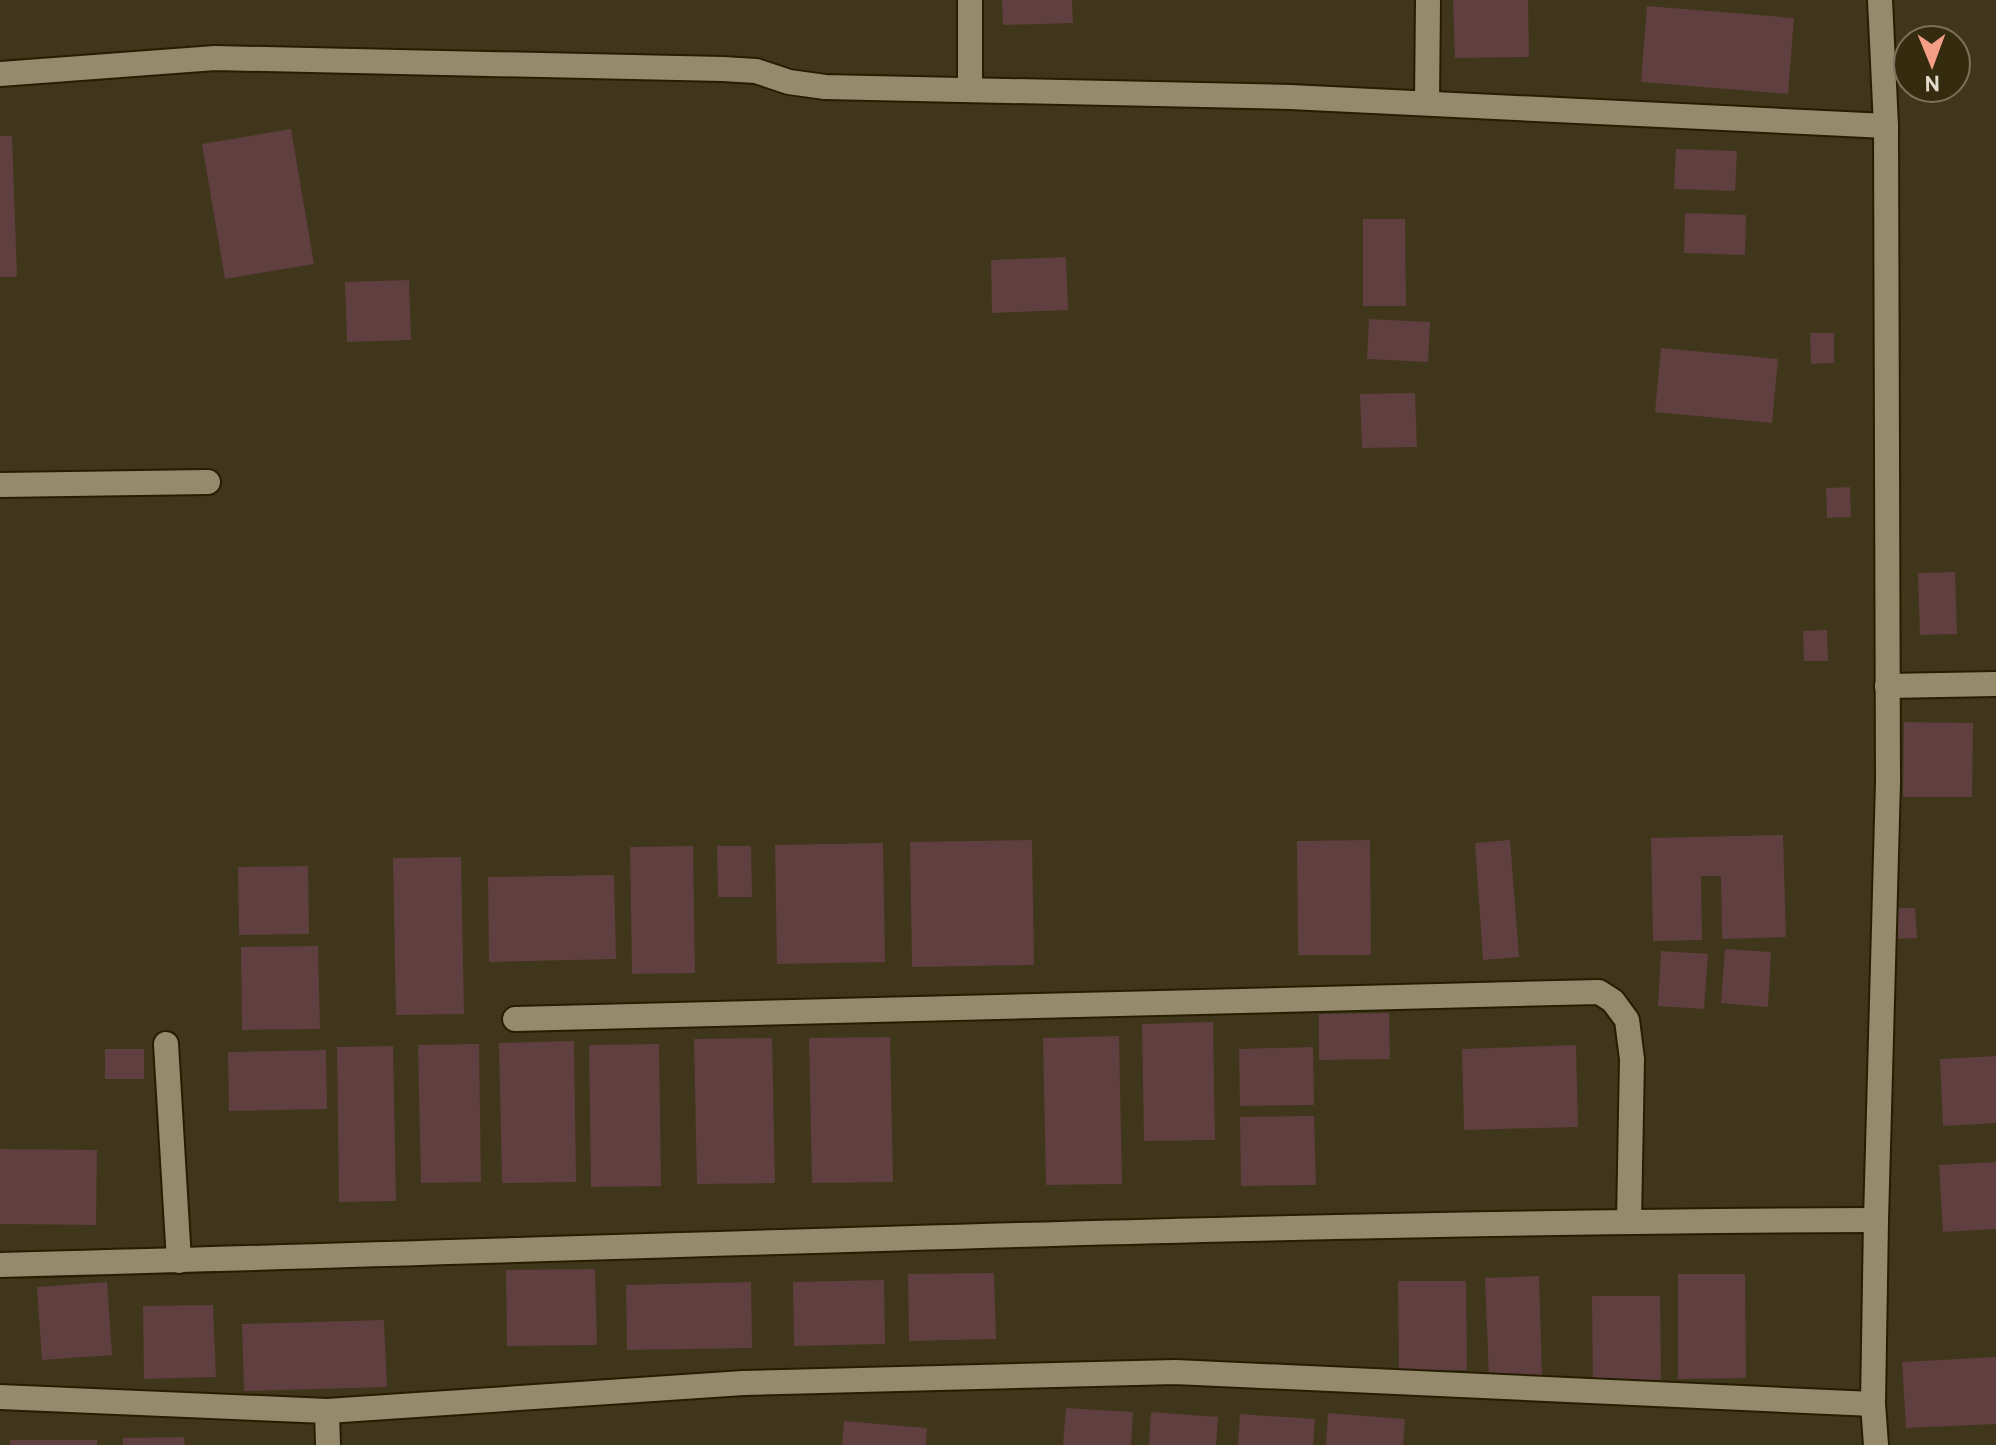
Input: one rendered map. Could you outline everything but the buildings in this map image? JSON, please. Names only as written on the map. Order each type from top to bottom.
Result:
[{"type":"street","points":[[970,0],[970,90]]},
{"type":"street","points":[[1427,103],[1428,0]]},
{"type":"street","points":[[1876,1445],[1873,1404],[1876,1220],[1888,782],[1886,126],[1880,0]]},
{"type":"street","points":[[0,74],[215,58],[723,69],[756,71],[789,82],[825,87],[1290,97],[1886,126]]},
{"type":"street","points":[[0,485],[208,482]]},
{"type":"street","points":[[1887,686],[1996,684]]},
{"type":"street","points":[[515,1019],[1599,992],[1613,1001],[1627,1020],[1632,1059],[1629,1221]]},
{"type":"street","points":[[166,1044],[179,1261]]},
{"type":"street","points":[[0,1265],[1247,1228],[1876,1220]]},
{"type":"street","points":[[0,1397],[327,1411],[743,1383],[1175,1372],[1873,1404]]},
{"type":"street","points":[[327,1411],[328,1445]]}]
